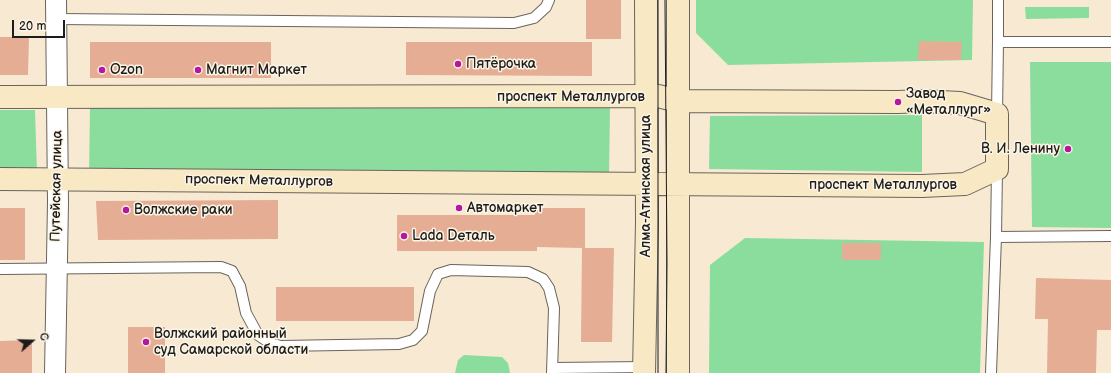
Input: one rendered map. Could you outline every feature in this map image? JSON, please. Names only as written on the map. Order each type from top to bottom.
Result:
[{"type":"street","name":"Алма-Атинская улица","points":[[644,370],[646,0]]},
{"type":"street","points":[[678,0],[678,373]]},
{"type":"street","name":"Путейская улица","points":[[55,373],[55,268],[58,179],[56,9]]},
{"type":"street","name":"проспект Металлургов","points":[[0,97],[658,96],[678,101],[898,102],[921,100],[960,103],[997,114]]},
{"type":"street","points":[[997,114],[997,169]]},
{"type":"street","name":"проспект Металлургов","points":[[0,179],[922,186],[965,184],[997,169]]},
{"type":"lane","points":[[56,9],[514,23],[534,18],[546,7],[549,0]]},
{"type":"lane","points":[[997,114],[998,0]]},
{"type":"lane","points":[[998,42],[1111,42]]},
{"type":"lane","points":[[991,373],[997,169]]},
{"type":"lane","points":[[996,237],[1111,236]]},
{"type":"lane","points":[[0,269],[221,267],[232,271],[240,286],[246,313],[258,335],[270,343],[280,346],[399,344],[413,340],[422,331],[430,291],[438,274],[451,270],[528,272],[544,279],[549,288],[554,308],[552,371],[644,370]]},
{"type":"green space","points":[[696,0],[973,0],[972,60],[728,65],[696,33]]},
{"type":"green space","points":[[1025,7],[1089,7],[1089,18],[1026,19]]},
{"type":"green space","points":[[1030,62],[1111,62],[1111,228],[1032,227]]},
{"type":"green space","points":[[90,107],[610,107],[609,176],[89,177]]},
{"type":"green space","points":[[0,110],[35,110],[37,173],[0,173]]},
{"type":"green space","points":[[922,115],[922,172],[709,169],[710,116]]},
{"type":"green space","points":[[745,238],[984,242],[980,373],[709,373],[710,265]]},
{"type":"green space","points":[[464,355],[502,357],[508,363],[510,373],[455,373],[458,360]]},
{"type":"building","points":[[586,0],[621,0],[621,39],[586,39]]},
{"type":"building","points":[[0,37],[29,37],[28,75],[0,75]]},
{"type":"building","points":[[919,41],[962,42],[961,60],[918,60]]},
{"type":"building","points":[[90,42],[271,42],[271,78],[90,78]]},
{"type":"building","points":[[406,42],[592,42],[592,76],[406,75]]},
{"type":"building","points":[[278,200],[278,239],[98,240],[96,201]]},
{"type":"building","points":[[0,208],[25,208],[25,260],[0,260]]},
{"type":"building","points":[[535,208],[585,208],[585,248],[614,248],[612,342],[581,342],[582,248],[537,247],[537,251],[397,251],[397,215],[535,215]]},
{"type":"building","points":[[842,243],[881,243],[881,260],[842,260]]},
{"type":"building","points":[[1036,278],[1111,280],[1111,330],[1097,330],[1096,373],[1047,373],[1048,319],[1035,319]]},
{"type":"building","points":[[276,287],[414,287],[414,321],[276,321]]},
{"type":"building","name":"Волжский районный суд Самарской области","points":[[128,327],[165,327],[165,373],[128,373]]},
{"type":"building","points":[[32,340],[32,373],[0,373],[0,341]]},
{"type":"tram line","points":[[658,0],[658,373]]},
{"type":"tram line","points":[[665,0],[667,264],[666,373]]},
{"type":"place","name":"Пятёрочка","points":[[458,64]]},
{"type":"place","name":"Ozon","points":[[102,70]]},
{"type":"place","name":"Магнит Маркет","points":[[198,70]]},
{"type":"place","name":"Завод «Металлург»","points":[[898,102]]},
{"type":"place","name":"В. И. Ленину","points":[[1068,149]]},
{"type":"place","name":"Автомаркет","points":[[459,208]]},
{"type":"place","name":"Волжские раки","points":[[126,210]]},
{"type":"place","name":"Lada Dеталь","points":[[404,236]]},
{"type":"place","name":"Волжский районный суд Самарской области","points":[[146,342]]}]
